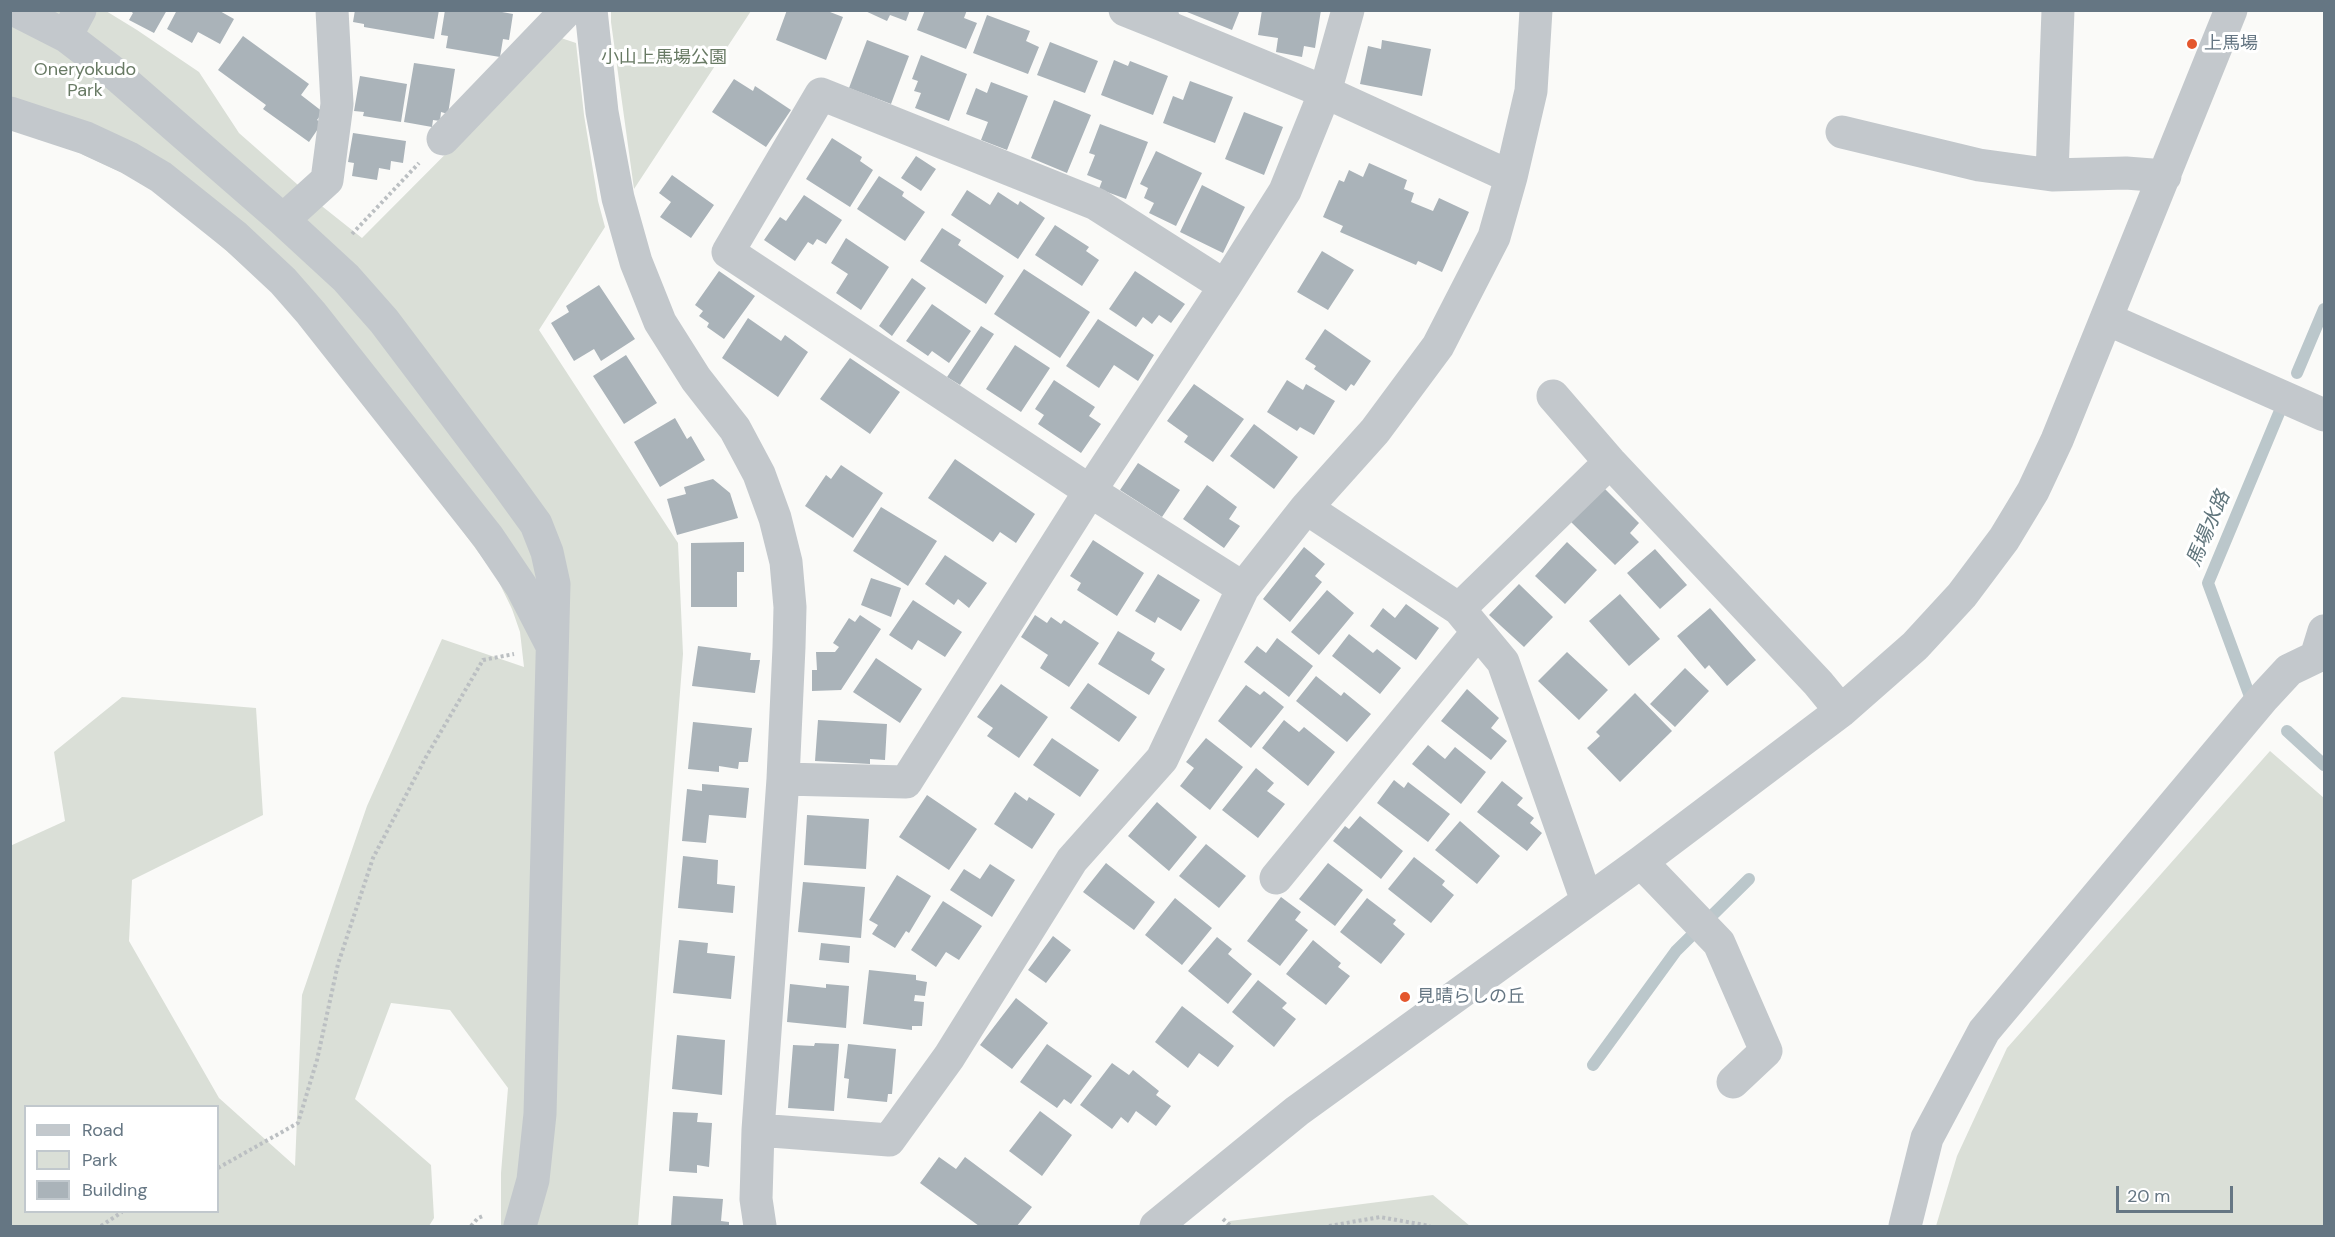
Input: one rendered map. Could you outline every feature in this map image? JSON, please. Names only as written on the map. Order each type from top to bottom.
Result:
[{"type":"street","points":[[15,10],[73,23],[113,72],[346,278],[384,321],[536,524],[547,552],[554,584],[540,1114],[533,1180],[520,1227]]},
{"type":"street","points":[[283,220],[327,180],[337,104],[332,10]]},
{"type":"street","points":[[443,139],[567,10]]},
{"type":"street","points":[[591,10],[603,112],[618,198],[636,262],[660,322],[696,379],[735,429],[759,474],[775,518],[786,562],[790,607],[783,779],[758,1130],[756,1199],[760,1227]]},
{"type":"street","points":[[1125,10],[1163,18],[1511,177]]},
{"type":"street","points":[[783,779],[906,782],[1090,491],[1225,286],[1285,190],[1325,92],[1348,10]]},
{"type":"street","points":[[758,1130],[889,1140],[949,1057],[1072,860],[1162,759],[1243,588],[1306,508],[1375,431],[1438,346],[1494,237],[1531,91],[1536,10]]},
{"type":"street","points":[[2052,175],[2058,10]]},
{"type":"street","points":[[1156,1227],[1297,1111],[1641,862],[1841,711],[1915,646],[1962,595],[2004,539],[2033,491],[2057,440],[2231,10]]},
{"type":"street","points":[[1225,286],[1096,204],[821,94],[728,252],[1090,491],[1243,588]]},
{"type":"street","points":[[10,114],[86,138],[129,158],[161,177],[190,199],[283,281],[311,313],[507,563],[552,646]]},
{"type":"street","points":[[1842,132],[1979,165],[2052,175],[2126,173],[2165,176]]},
{"type":"street","points":[[2107,319],[2325,415]]},
{"type":"street","points":[[1553,396],[1610,462],[1802,666],[1841,711]]},
{"type":"street","points":[[403,429],[418,427],[430,421],[439,411],[454,412]]},
{"type":"street","points":[[423,455],[428,441],[449,427],[454,412]]},
{"type":"street","points":[[1276,878],[1468,621],[1610,462]]},
{"type":"street","points":[[1306,508],[1468,621],[1503,662],[1587,901]]},
{"type":"street","points":[[1905,1227],[1927,1138],[1984,1031],[2265,697],[2289,670],[2322,650]]},
{"type":"street","points":[[1641,862],[1719,943],[1766,1051],[1733,1082]]},
{"type":"path","points":[[347,238],[443,139]]},
{"type":"path","points":[[219,1167],[298,1123],[317,1060],[338,964],[373,858],[426,757],[483,660],[552,646]]},
{"type":"path","points":[[101,1227],[121,1213]]},
{"type":"path","points":[[1219,1216],[1231,1227]]},
{"type":"path","points":[[1329,1227],[1380,1217],[1430,1227]]},
{"type":"green space","name":"Oneryokudo Park","points":[[11,11],[106,11],[137,30],[199,72],[239,133],[362,238],[561,38],[576,43],[584,115],[598,201],[605,227],[539,330],[678,543],[683,654],[638,1226],[501,1226],[501,1173],[508,1088],[450,1010],[391,1003],[355,1099],[431,1165],[434,1218],[429,1226],[11,1226],[10,846],[65,821],[54,752],[122,697],[256,708],[263,815],[132,880],[129,941],[219,1098],[295,1166],[302,995],[367,806],[442,639],[524,667],[520,632],[496,576],[346,374],[271,290],[155,188],[75,151],[11,130]]},
{"type":"green space","name":"小山上馬場公園","points":[[611,11],[751,11],[634,189],[611,22]]},
{"type":"green space","points":[[2270,751],[2324,798],[2324,1226],[1936,1226],[1957,1156],[2007,1048]]},
{"type":"green space","points":[[1433,1195],[1470,1226],[1224,1226],[1230,1221]]},
{"type":"building","points":[[129,10],[167,10],[154,33],[129,20],[133,13]]},
{"type":"building","points":[[177,10],[218,10],[234,19],[220,44],[198,32],[192,43],[167,29]]},
{"type":"building","points":[[355,10],[439,10],[434,39],[364,27],[364,24],[353,22]]},
{"type":"building","points":[[445,10],[491,10],[513,14],[509,40],[503,39],[500,57],[446,48],[448,36],[441,35]]},
{"type":"building","points":[[787,10],[831,10],[830,12],[843,17],[826,60],[776,40]]},
{"type":"building","points":[[863,10],[910,10],[906,21],[890,15],[887,21]]},
{"type":"building","points":[[925,10],[967,10],[964,18],[977,23],[966,49],[917,30]]},
{"type":"building","points":[[1187,10],[1240,10],[1232,30],[1187,12]]},
{"type":"building","points":[[1262,10],[1321,10],[1315,48],[1304,46],[1302,57],[1276,52],[1278,38],[1258,35]]},
{"type":"building","points":[[987,15],[1030,31],[1026,41],[1039,47],[1028,74],[973,53]]},
{"type":"building","points":[[243,36],[309,84],[301,95],[323,112],[317,120],[322,123],[309,142],[263,109],[266,105],[218,70]]},
{"type":"building","points":[[867,40],[909,56],[891,104],[849,88]]},
{"type":"building","points":[[1382,40],[1431,49],[1422,96],[1360,84],[1368,46],[1381,49]]},
{"type":"building","points":[[1050,42],[1098,61],[1085,93],[1037,75]]},
{"type":"building","points":[[921,55],[967,74],[949,121],[915,108],[921,93],[914,91],[918,81],[912,79]]},
{"type":"building","points":[[1114,60],[1128,66],[1130,61],[1168,76],[1153,115],[1101,95]]},
{"type":"building","points":[[414,63],[455,69],[448,114],[441,112],[440,121],[433,120],[432,127],[404,122]]},
{"type":"building","points":[[360,76],[407,84],[401,122],[363,116],[364,112],[354,111]]},
{"type":"building","points":[[734,79],[753,91],[755,86],[791,110],[766,147],[712,112]]},
{"type":"building","points":[[1190,81],[1233,97],[1215,143],[1163,123],[1173,96],[1183,100]]},
{"type":"building","points":[[991,82],[1028,96],[1007,150],[981,140],[988,122],[966,114],[976,88],[987,93]]},
{"type":"building","points":[[1054,100],[1091,115],[1067,173],[1031,158]]},
{"type":"building","points":[[1244,112],[1283,127],[1264,175],[1225,159]]},
{"type":"building","points":[[1100,124],[1148,142],[1126,199],[1099,189],[1102,181],[1087,175],[1095,155],[1089,153]]},
{"type":"building","points":[[353,133],[406,141],[403,163],[391,161],[390,170],[379,168],[377,180],[352,176],[354,163],[348,162]]},
{"type":"building","points":[[832,138],[862,157],[860,161],[873,170],[850,207],[806,179]]},
{"type":"building","points":[[1156,151],[1202,173],[1176,226],[1149,213],[1154,203],[1144,198],[1148,188],[1140,184]]},
{"type":"building","points":[[916,156],[936,169],[921,191],[901,178]]},
{"type":"building","points":[[1369,163],[1407,180],[1404,189],[1414,193],[1411,202],[1433,211],[1439,198],[1469,212],[1442,272],[1418,261],[1416,265],[1340,232],[1343,226],[1323,217],[1339,180],[1344,182],[1349,170],[1363,177]]},
{"type":"building","points":[[672,175],[714,205],[691,238],[660,217],[671,202],[659,193]]},
{"type":"building","points":[[879,176],[904,192],[902,196],[925,212],[905,241],[857,209]]},
{"type":"building","points":[[1202,185],[1245,207],[1223,253],[1180,232]]},
{"type":"building","points":[[967,190],[990,205],[998,192],[1018,205],[1020,201],[1045,218],[1018,259],[951,215]]},
{"type":"building","points":[[804,195],[842,220],[826,244],[817,239],[813,245],[808,242],[795,261],[764,240],[780,217],[786,221]]},
{"type":"building","points":[[1055,225],[1089,247],[1086,251],[1099,260],[1082,286],[1035,255]]},
{"type":"building","points":[[942,228],[961,240],[958,245],[1004,276],[986,304],[920,261]]},
{"type":"building","points":[[846,238],[889,267],[861,310],[836,293],[848,274],[831,263]]},
{"type":"building","points":[[1322,251],[1354,270],[1328,310],[1297,292]]},
{"type":"building","points":[[1024,269],[1090,312],[1060,358],[994,314]]},
{"type":"building","points":[[719,271],[755,296],[724,339],[707,327],[709,323],[699,316],[703,311],[695,305]]},
{"type":"building","points":[[1135,271],[1185,304],[1171,323],[1159,315],[1152,324],[1143,317],[1136,327],[1109,309]]},
{"type":"building","points":[[912,278],[926,288],[892,336],[879,326]]},
{"type":"building","points":[[599,285],[635,339],[601,361],[594,349],[574,361],[551,323],[569,312],[566,306]]},
{"type":"building","points":[[932,304],[971,331],[949,363],[932,351],[928,356],[906,341]]},
{"type":"building","points":[[748,318],[781,341],[785,335],[808,352],[778,397],[722,358]]},
{"type":"building","points":[[1098,319],[1154,355],[1138,381],[1114,365],[1099,388],[1066,366]]},
{"type":"building","points":[[981,326],[994,334],[960,385],[947,377]]},
{"type":"building","points":[[1325,329],[1371,361],[1354,386],[1351,384],[1346,391],[1314,369],[1316,366],[1305,359]]},
{"type":"building","points":[[1015,345],[1050,368],[1021,412],[986,389]]},
{"type":"building","points":[[626,355],[657,403],[624,424],[593,376]]},
{"type":"building","points":[[850,358],[900,392],[870,434],[820,399]]},
{"type":"building","points":[[1054,380],[1095,407],[1089,416],[1101,424],[1081,453],[1038,424],[1044,415],[1035,409]]},
{"type":"building","points":[[1287,380],[1303,390],[1306,384],[1335,401],[1314,435],[1300,427],[1297,431],[1267,412]]},
{"type":"building","points":[[1194,384],[1244,419],[1213,462],[1184,442],[1188,436],[1167,421]]},
{"type":"building","points":[[675,418],[687,439],[691,436],[705,460],[660,487],[634,442]]},
{"type":"building","points":[[1254,424],[1298,457],[1274,489],[1230,456]]},
{"type":"building","points":[[955,459],[1035,514],[1016,543],[1000,532],[993,542],[928,498]]},
{"type":"building","points":[[1138,463],[1180,490],[1162,517],[1120,490]]},
{"type":"building","points":[[841,465],[883,493],[853,538],[805,506],[826,475],[831,479]]},
{"type":"building","points":[[713,479],[730,493],[738,518],[677,535],[667,499],[686,494],[684,487]]},
{"type":"building","points":[[1207,485],[1237,507],[1229,519],[1240,526],[1224,548],[1183,519]]},
{"type":"building","points":[[1604,488],[1639,523],[1630,533],[1639,542],[1615,565],[1571,522]]},
{"type":"building","points":[[881,507],[937,541],[908,586],[853,551]]},
{"type":"building","points":[[1093,540],[1144,573],[1117,616],[1077,590],[1081,583],[1070,576]]},
{"type":"building","points":[[744,542],[744,572],[737,572],[737,607],[691,607],[691,543]]},
{"type":"building","points":[[1567,542],[1597,570],[1565,604],[1535,576]]},
{"type":"building","points":[[1304,547],[1325,564],[1315,576],[1322,582],[1290,622],[1263,599]]},
{"type":"building","points":[[1655,549],[1687,585],[1660,609],[1627,573]]},
{"type":"building","points":[[945,555],[987,583],[969,608],[958,599],[954,605],[925,584]]},
{"type":"building","points":[[1158,574],[1200,600],[1181,631],[1158,617],[1155,623],[1135,611]]},
{"type":"building","points":[[871,578],[901,588],[891,617],[861,605]]},
{"type":"building","points":[[1519,584],[1553,617],[1524,647],[1489,615]]},
{"type":"building","points":[[1327,590],[1354,613],[1319,655],[1291,632]]},
{"type":"building","points":[[1620,594],[1660,639],[1629,666],[1589,621]]},
{"type":"building","points":[[913,600],[962,632],[945,657],[918,640],[912,650],[889,635]]},
{"type":"building","points":[[1406,604],[1439,628],[1416,660],[1370,626],[1383,608],[1395,618]]},
{"type":"building","points":[[1710,608],[1756,660],[1727,686],[1709,665],[1705,669],[1677,636]]},
{"type":"building","points":[[860,615],[881,629],[841,690],[812,691],[812,670],[817,670],[816,652],[835,652],[839,647],[833,643],[849,618],[855,622]]},
{"type":"building","points":[[1035,615],[1047,623],[1051,617],[1061,624],[1064,620],[1099,643],[1069,687],[1040,668],[1048,655],[1021,637]]},
{"type":"building","points":[[1118,631],[1155,653],[1151,660],[1165,669],[1149,695],[1098,664]]},
{"type":"building","points":[[1349,634],[1373,653],[1377,649],[1401,668],[1380,694],[1332,656]]},
{"type":"building","points":[[1277,638],[1313,666],[1289,697],[1244,662],[1257,646],[1266,653]]},
{"type":"building","points":[[698,646],[751,653],[750,660],[760,660],[755,693],[692,686]]},
{"type":"building","points":[[1567,652],[1608,690],[1579,720],[1538,681]]},
{"type":"building","points":[[876,658],[922,689],[900,723],[853,692]]},
{"type":"building","points":[[1685,668],[1709,691],[1675,727],[1650,704]]},
{"type":"building","points":[[1316,676],[1341,696],[1344,692],[1371,714],[1347,742],[1296,701]]},
{"type":"building","points":[[1088,683],[1137,717],[1119,742],[1070,708]]},
{"type":"building","points":[[1001,684],[1048,717],[1019,758],[987,736],[993,728],[977,717]]},
{"type":"building","points":[[1246,685],[1260,695],[1264,691],[1284,707],[1251,748],[1218,721]]},
{"type":"building","points":[[1467,689],[1499,718],[1491,728],[1507,741],[1491,760],[1441,721]]},
{"type":"building","points":[[1635,693],[1672,731],[1620,782],[1587,748],[1600,736],[1596,732]]},
{"type":"building","points":[[818,720],[887,724],[885,760],[870,759],[870,764],[815,761]]},
{"type":"building","points":[[1284,720],[1299,732],[1304,727],[1335,752],[1308,786],[1262,748]]},
{"type":"building","points":[[693,722],[752,728],[748,762],[739,762],[738,769],[719,766],[719,772],[688,769]]},
{"type":"building","points":[[1052,738],[1099,770],[1080,797],[1033,765]]},
{"type":"building","points":[[1206,738],[1243,767],[1210,810],[1180,786],[1194,768],[1186,762]]},
{"type":"building","points":[[1428,745],[1445,759],[1455,747],[1486,772],[1461,804],[1412,764]]},
{"type":"building","points":[[1256,768],[1274,783],[1267,791],[1285,804],[1258,838],[1222,810]]},
{"type":"building","points":[[1394,780],[1404,788],[1408,782],[1450,814],[1428,842],[1377,803]]},
{"type":"building","points":[[1502,781],[1523,798],[1517,805],[1534,818],[1530,823],[1542,833],[1527,851],[1477,812]]},
{"type":"building","points":[[702,784],[749,788],[746,818],[709,815],[706,843],[682,841],[687,789],[702,791]]},
{"type":"building","points":[[1015,792],[1027,801],[1029,797],[1055,814],[1032,849],[994,824]]},
{"type":"building","points":[[927,795],[977,829],[949,870],[899,837]]},
{"type":"building","points":[[1157,802],[1197,837],[1169,871],[1128,836]]},
{"type":"building","points":[[807,815],[869,819],[866,869],[804,865]]},
{"type":"building","points":[[1360,816],[1403,851],[1381,879],[1333,841],[1345,826],[1349,829]]},
{"type":"building","points":[[1460,821],[1500,856],[1477,884],[1435,850]]},
{"type":"building","points":[[1206,844],[1246,876],[1219,908],[1179,876]]},
{"type":"building","points":[[683,856],[718,860],[717,884],[735,886],[733,913],[678,908]]},
{"type":"building","points":[[1414,857],[1445,881],[1442,885],[1454,895],[1431,923],[1388,889]]},
{"type":"building","points":[[1106,863],[1155,902],[1134,930],[1083,892]]},
{"type":"building","points":[[1328,863],[1363,890],[1335,926],[1299,899]]},
{"type":"building","points":[[990,864],[1015,880],[992,917],[950,890],[964,869],[980,879]]},
{"type":"building","points":[[897,875],[931,896],[909,933],[906,931],[895,948],[872,934],[878,925],[869,920]]},
{"type":"building","points":[[803,882],[865,887],[861,938],[798,932]]},
{"type":"building","points":[[1281,897],[1301,912],[1295,920],[1308,930],[1280,966],[1247,941]]},
{"type":"building","points":[[1175,898],[1212,928],[1182,965],[1145,935]]},
{"type":"building","points":[[1367,898],[1396,920],[1393,924],[1405,934],[1381,964],[1340,932]]},
{"type":"building","points":[[943,901],[982,926],[959,960],[946,952],[936,967],[911,950]]},
{"type":"building","points":[[1053,936],[1071,950],[1046,983],[1028,970]]},
{"type":"building","points":[[1217,937],[1232,949],[1228,954],[1252,974],[1228,1004],[1188,971]]},
{"type":"building","points":[[679,940],[708,943],[707,953],[735,956],[731,999],[673,993]]},
{"type":"building","points":[[1313,940],[1341,963],[1338,967],[1350,976],[1326,1005],[1286,974]]},
{"type":"building","points":[[821,943],[850,946],[849,963],[819,960]]},
{"type":"building","points":[[869,970],[916,975],[916,980],[927,982],[925,996],[915,995],[914,1001],[924,1002],[922,1026],[912,1026],[912,1030],[863,1024]]},
{"type":"building","points":[[1258,980],[1287,1003],[1282,1008],[1296,1019],[1274,1047],[1232,1012]]},
{"type":"building","points":[[790,984],[826,988],[826,984],[849,986],[846,1028],[787,1022]]},
{"type":"building","points":[[1016,998],[1048,1023],[1012,1069],[980,1045]]},
{"type":"building","points":[[1182,1006],[1234,1046],[1218,1067],[1199,1053],[1188,1068],[1155,1042]]},
{"type":"building","points":[[677,1035],[725,1040],[722,1095],[672,1089]]},
{"type":"building","points":[[815,1043],[839,1044],[834,1111],[788,1108],[793,1045],[814,1046]]},
{"type":"building","points":[[848,1044],[896,1049],[892,1094],[888,1094],[887,1102],[847,1098],[849,1079],[844,1078]]},
{"type":"building","points":[[1047,1044],[1092,1076],[1071,1104],[1064,1099],[1057,1108],[1020,1082]]},
{"type":"building","points":[[1112,1063],[1129,1075],[1133,1070],[1159,1091],[1156,1095],[1171,1106],[1156,1126],[1136,1111],[1128,1123],[1121,1117],[1112,1129],[1080,1105]]},
{"type":"building","points":[[1040,1111],[1072,1135],[1042,1176],[1009,1151]]},
{"type":"building","points":[[673,1112],[698,1113],[697,1122],[712,1123],[709,1167],[697,1165],[697,1173],[669,1171]]},
{"type":"building","points":[[939,1157],[956,1169],[965,1157],[1032,1207],[1017,1226],[979,1226],[920,1183]]},
{"type":"building","points":[[673,1196],[723,1199],[721,1221],[729,1222],[729,1226],[671,1226]]},
{"type":"waterway","name":"馬場水路","points":[[2297,373],[2324,309]]},
{"type":"waterway","name":"馬場水路","points":[[2249,694],[2208,583],[2279,413]]},
{"type":"waterway","name":"馬場水路","points":[[2287,731],[2324,765]]},
{"type":"waterway","points":[[1593,1065],[1676,951],[1749,879]]},
{"type":"place","name":"上馬場","points":[[2192,44]]},
{"type":"place","name":"見晴らしの丘","points":[[1405,997]]}]
